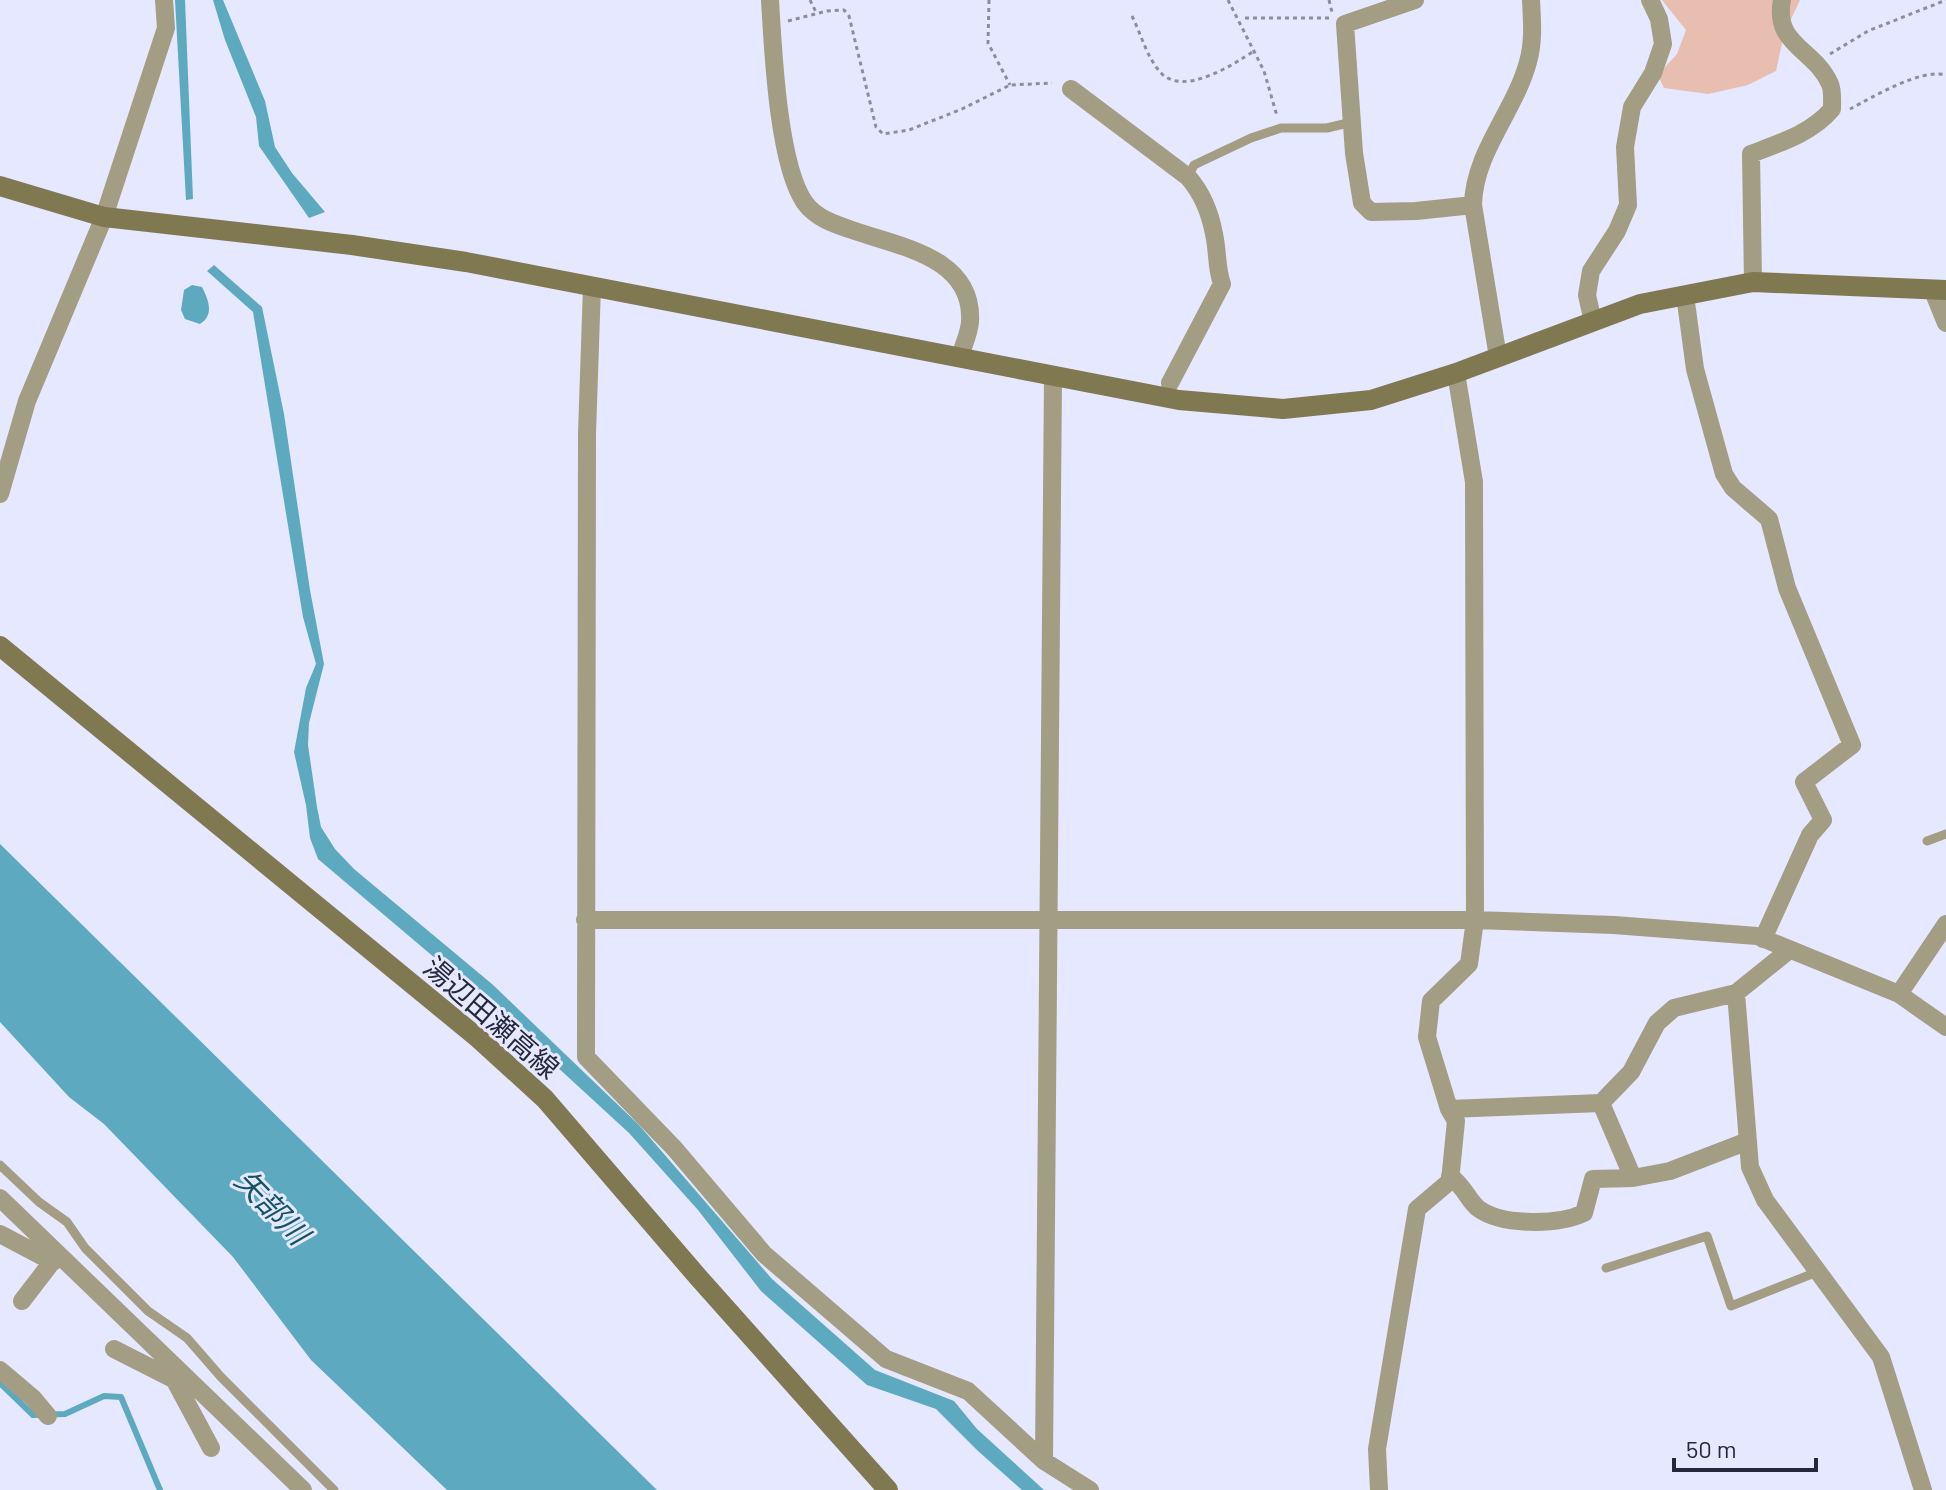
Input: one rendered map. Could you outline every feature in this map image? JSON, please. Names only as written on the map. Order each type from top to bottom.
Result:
[{"type":"street","points":[[0,494],[27,401],[104,217],[166,28],[164,0]]},
{"type":"street","points":[[770,0],[785,149],[795,188],[807,206],[827,222],[933,258],[959,277],[969,300],[970,324],[960,357]]},
{"type":"street","points":[[1415,0],[1345,24],[1354,153],[1362,203],[1371,212],[1473,205]]},
{"type":"street","points":[[1498,357],[1473,191],[1482,159],[1510,109],[1528,62],[1533,39],[1531,0]]},
{"type":"street","points":[[1593,322],[1587,295],[1591,271],[1617,231],[1628,205],[1625,147],[1632,107],[1653,73],[1663,44],[1659,19],[1650,0]]},
{"type":"street","points":[[1753,282],[1751,154],[1802,133],[1824,119],[1832,109],[1831,86],[1815,63],[1781,27],[1779,14],[1782,0]]},
{"type":"street","points":[[1071,89],[1188,177],[1202,193],[1215,234],[1217,269],[1222,284],[1170,383]]},
{"type":"street","points":[[0,186],[104,217],[423,255],[1179,400],[1283,409],[1371,400],[1456,373],[1640,304],[1753,282],[1939,290],[1946,323]]},
{"type":"street","points":[[592,286],[586,450],[586,1057],[674,1148],[764,1254],[886,1359],[968,1391],[1044,1461],[1090,1490]]},
{"type":"street","points":[[1685,295],[1695,369],[1724,474],[1733,488],[1769,519],[1787,588],[1852,745],[1804,782],[1823,820],[1810,835],[1763,939]]},
{"type":"street","points":[[1379,1490],[1377,1449],[1417,1209],[1450,1181],[1456,1121],[1449,1109],[1427,1037],[1431,1001],[1469,964],[1475,920],[1474,482],[1456,373]]},
{"type":"street","points":[[1044,1461],[1053,377]]},
{"type":"street","name":"湯辺田瀬高線","points":[[0,646],[478,1038],[545,1099],[888,1490]]},
{"type":"street","points":[[585,920],[1475,920],[1614,925],[1757,936],[1899,994],[1946,1027]]},
{"type":"street","points":[[1899,994],[1946,924]]},
{"type":"street","points":[[1449,1109],[1601,1103],[1631,1072],[1657,1023],[1674,1008],[1736,993],[1788,951]]},
{"type":"street","points":[[1736,993],[1750,1167],[1765,1200],[1881,1357],[1923,1490]]},
{"type":"street","points":[[1601,1103],[1633,1178]]},
{"type":"street","points":[[1450,1176],[1463,1186],[1476,1208],[1496,1219],[1568,1221],[1584,1213],[1593,1179],[1633,1178],[1670,1171],[1748,1141]]},
{"type":"street","points":[[0,1198],[56,1258],[163,1355],[303,1490]]},
{"type":"street","points":[[0,1234],[56,1258]]},
{"type":"street","points":[[22,1301],[56,1258]]},
{"type":"street","points":[[114,1349],[173,1380],[193,1385]]},
{"type":"street","points":[[163,1355],[173,1380],[200,1423],[211,1448]]},
{"type":"street","points":[[0,1370],[33,1398],[48,1416]]},
{"type":"lane","points":[[1188,177],[1194,165],[1251,138],[1281,128],[1327,128],[1352,122]]},
{"type":"lane","points":[[1927,841],[1946,834]]},
{"type":"lane","points":[[0,1165],[39,1202],[67,1222],[85,1248],[148,1311],[187,1338],[221,1377],[334,1490]]},
{"type":"lane","points":[[1606,1268],[1707,1236],[1731,1306],[1817,1272]]},
{"type":"path","points":[[810,0],[817,14]]},
{"type":"path","points":[[989,0],[988,43],[1010,85]]},
{"type":"path","points":[[1228,0],[1264,71],[1281,128]]},
{"type":"path","points":[[1815,63],[1868,31],[1946,0]]},
{"type":"path","points":[[772,24],[844,10],[849,16],[876,127],[883,134],[909,130],[1010,85],[1052,83],[1071,89]]},
{"type":"path","points":[[1132,16],[1154,64],[1164,76],[1175,81],[1204,78],[1224,71],[1254,51]]},
{"type":"path","points":[[1245,18],[1333,18]]},
{"type":"path","points":[[1832,109],[1849,109],[1899,85],[1936,72],[1946,75]]},
{"type":"shaded area","points":[[1662,0],[1800,0],[1784,34],[1776,71],[1748,85],[1708,94],[1664,88],[1658,75],[1677,54],[1686,30]]},
{"type":"water","points":[[175,0],[185,0],[193,199],[186,200]]},
{"type":"water","points":[[213,0],[223,0],[265,101],[275,147],[325,212],[309,218],[259,146],[256,117],[225,40]]},
{"type":"water","points":[[214,265],[262,307],[284,414],[324,664],[309,723],[308,745],[321,827],[335,849],[354,869],[492,984],[639,1125],[772,1279],[875,1370],[954,1401],[977,1429],[1044,1490],[1022,1490],[936,1409],[867,1385],[761,1291],[698,1210],[629,1133],[481,997],[318,859],[310,838],[294,752],[306,688],[316,664],[303,617],[253,312],[207,271]]},
{"type":"water","points":[[192,285],[202,287],[208,302],[209,312],[200,324],[185,319],[181,310],[184,290]]},
{"type":"water","name":"矢部川","points":[[0,844],[657,1490],[447,1490],[311,1360],[233,1257],[104,1124],[69,1097],[0,1022]]},
{"type":"waterway","points":[[0,1383],[33,1415],[65,1414],[104,1396],[121,1397],[160,1490]]}]
